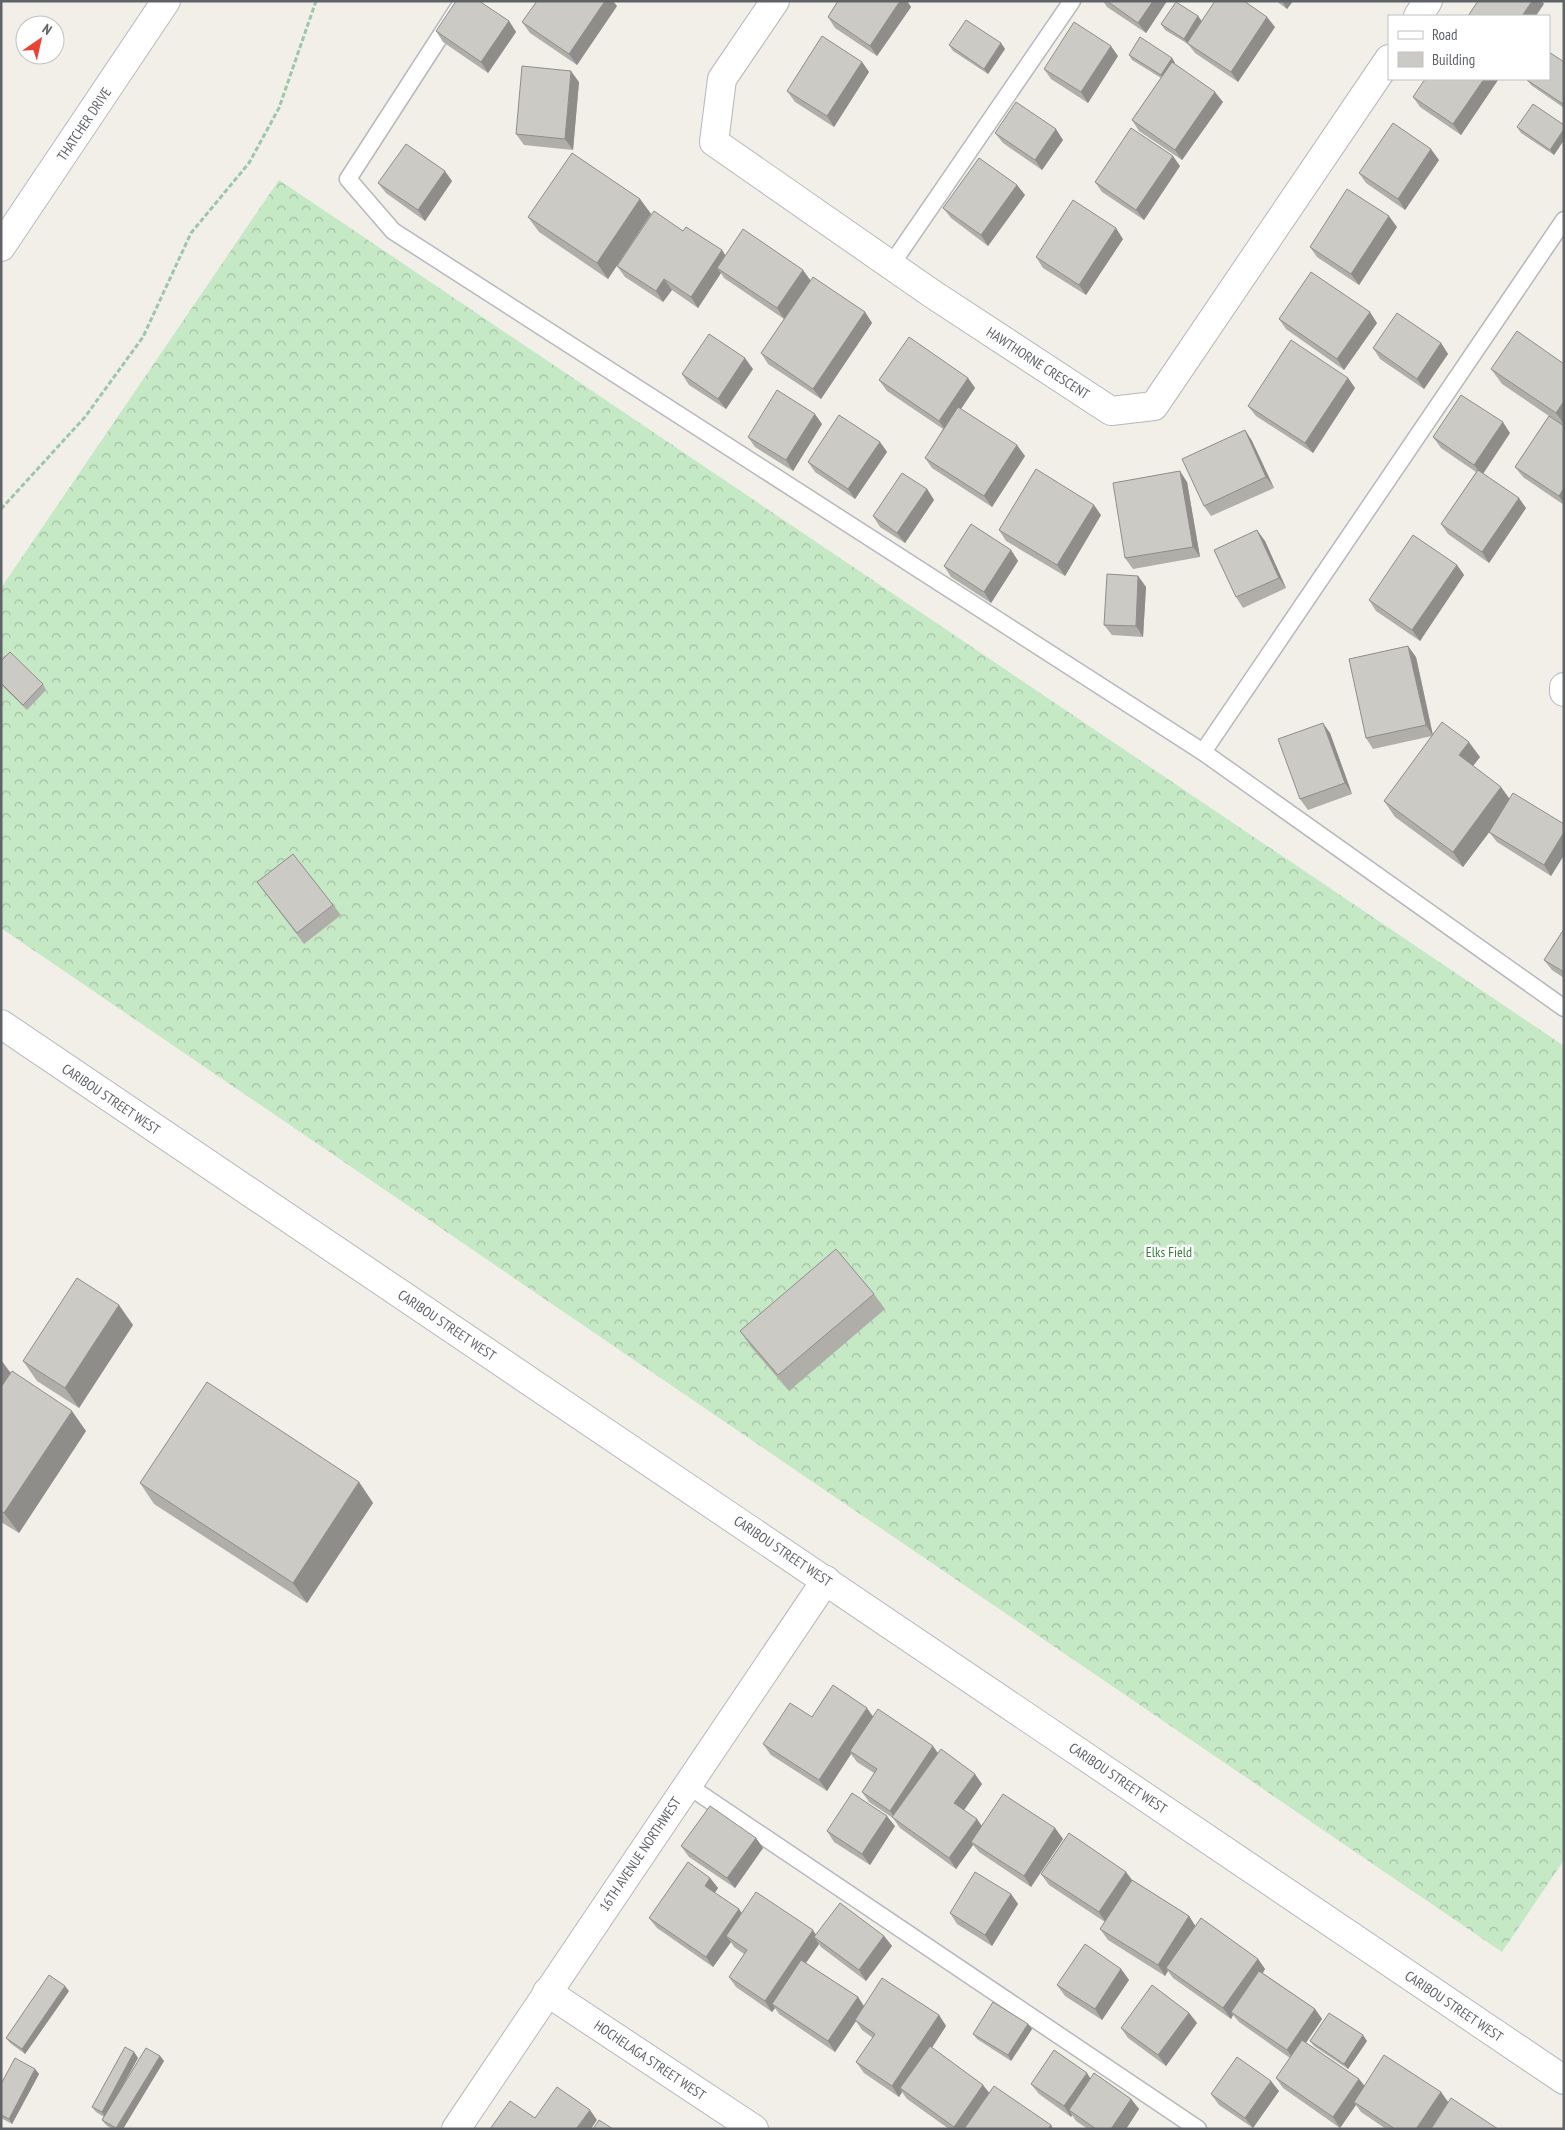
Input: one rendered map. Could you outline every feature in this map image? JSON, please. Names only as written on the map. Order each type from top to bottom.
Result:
[{"type":"street","name":"THATCHER DRIVE","points":[[1,246],[166,1]]},
{"type":"street","name":"HAWTHORNE CRESCENT","points":[[775,1],[722,79],[714,142],[891,265],[1111,411],[1154,406],[1388,60]]},
{"type":"street","points":[[1419,15],[1428,1]]},
{"type":"street","points":[[1564,687],[1564,692]]},
{"type":"street","name":"CARIBOU STREET WEST","points":[[1,1024],[1564,2080]]},
{"type":"street","name":"16TH AVENUE NORTHWEST","points":[[456,2129],[826,1580]]},
{"type":"street","name":"HOCHELAGA STREET WEST","points":[[547,1992],[754,2129]]},
{"type":"lane","points":[[463,1],[348,178],[393,231],[1203,752],[1564,1008]]},
{"type":"lane","points":[[891,265],[1072,1]]},
{"type":"lane","points":[[1203,752],[1564,220]]},
{"type":"lane","points":[[687,1785],[1198,2129]]},
{"type":"path","points":[[1,508],[85,417],[143,337],[191,233],[249,163],[279,108],[316,1]]},
{"type":"green space","name":"Elks Field","points":[[279,180],[1564,1046],[1564,1860],[1502,1952],[1,928],[1,588]]},
{"type":"building","points":[[456,1],[479,1],[509,21],[481,62],[436,31]]},
{"type":"building","points":[[537,1],[605,1],[569,54],[522,22]]},
{"type":"building","points":[[838,1],[900,1],[870,46],[828,17]]},
{"type":"building","points":[[1107,1],[1153,1],[1138,23]]},
{"type":"building","points":[[1215,1],[1244,1],[1267,17],[1231,72],[1187,43]]},
{"type":"building","points":[[1478,1],[1532,1],[1523,15],[1469,15]]},
{"type":"building","points":[[1176,2],[1198,16],[1184,39],[1161,24]]},
{"type":"building","points":[[966,20],[1001,43],[984,69],[949,45]]},
{"type":"building","points":[[1074,22],[1111,46],[1081,92],[1044,69]]},
{"type":"building","points":[[822,36],[862,62],[827,116],[787,91]]},
{"type":"building","points":[[1140,37],[1172,58],[1161,75],[1129,55]]},
{"type":"building","points":[[1550,53],[1564,62],[1563,104],[1527,80],[1550,80]]},
{"type":"building","points":[[1172,62],[1215,92],[1175,150],[1132,120]]},
{"type":"building","points":[[522,66],[571,71],[565,139],[516,134]]},
{"type":"building","points":[[1424,80],[1483,80],[1453,124],[1413,97]]},
{"type":"building","points":[[1016,102],[1056,129],[1035,160],[995,133]]},
{"type":"building","points":[[1533,104],[1564,125],[1564,129],[1550,150],[1517,127]]},
{"type":"building","points":[[1393,123],[1431,149],[1398,199],[1359,173]]},
{"type":"building","points":[[1131,128],[1173,156],[1136,210],[1095,182]]},
{"type":"building","points":[[406,144],[445,171],[418,210],[378,183]]},
{"type":"building","points":[[572,153],[640,199],[597,263],[528,217]]},
{"type":"building","points":[[979,158],[1017,185],[981,235],[943,208]]},
{"type":"building","points":[[1347,189],[1389,216],[1351,274],[1310,247]]},
{"type":"building","points":[[1073,200],[1116,228],[1079,285],[1036,257]]},
{"type":"building","points":[[654,211],[683,231],[686,227],[722,250],[691,297],[664,279],[656,291],[617,266]]},
{"type":"building","points":[[743,229],[803,270],[777,308],[717,268]]},
{"type":"building","points":[[1311,272],[1370,312],[1337,359],[1279,319]]},
{"type":"building","points":[[813,277],[865,312],[813,389],[761,353]]},
{"type":"building","points":[[1397,313],[1441,343],[1417,379],[1373,348]]},
{"type":"building","points":[[1517,331],[1564,364],[1564,401],[1556,413],[1491,369]]},
{"type":"building","points":[[709,334],[745,358],[718,399],[682,374]]},
{"type":"building","points":[[909,337],[968,378],[939,421],[879,380]]},
{"type":"building","points":[[1291,340],[1348,378],[1305,443],[1248,406]]},
{"type":"building","points":[[777,390],[815,414],[786,460],[748,437]]},
{"type":"building","points":[[1461,395],[1503,422],[1474,465],[1433,437]]},
{"type":"building","points":[[958,407],[1017,445],[984,496],[925,458]]},
{"type":"building","points":[[839,415],[880,442],[848,489],[808,462]]},
{"type":"building","points":[[1549,416],[1564,426],[1564,488],[1559,496],[1515,467]]},
{"type":"building","points":[[1245,430],[1266,477],[1204,506],[1182,459]]},
{"type":"building","points":[[1036,469],[1094,505],[1057,565],[999,530]]},
{"type":"building","points":[[1478,470],[1519,498],[1482,552],[1441,524]]},
{"type":"building","points":[[1180,471],[1193,547],[1125,558],[1113,483]]},
{"type":"building","points":[[902,473],[927,489],[897,533],[873,516]]},
{"type":"building","points":[[971,524],[1011,550],[984,592],[944,566]]},
{"type":"building","points":[[1257,530],[1279,578],[1236,597],[1214,550]]},
{"type":"building","points":[[1413,535],[1457,565],[1412,630],[1369,600]]},
{"type":"building","points":[[1107,574],[1138,576],[1136,626],[1104,625]]},
{"type":"building","points":[[1408,646],[1426,725],[1366,738],[1349,659]]},
{"type":"building","points":[[10,652],[43,684],[23,705],[1,683],[1,661]]},
{"type":"building","points":[[1442,722],[1469,742],[1459,755],[1501,787],[1453,852],[1384,801]]},
{"type":"building","points":[[1323,723],[1345,783],[1300,799],[1278,739]]},
{"type":"building","points":[[1513,793],[1564,824],[1564,832],[1544,865],[1489,832]]},
{"type":"building","points":[[293,854],[333,905],[297,933],[257,882]]},
{"type":"building","points":[[1564,929],[1564,972],[1544,960]]},
{"type":"building","points":[[836,1249],[874,1294],[778,1375],[740,1331]]},
{"type":"building","points":[[77,1278],[119,1305],[65,1388],[23,1361]]},
{"type":"building","points":[[12,1371],[72,1411],[4,1513],[1,1511],[1,1387]]},
{"type":"building","points":[[207,1382],[359,1482],[293,1583],[140,1483]]},
{"type":"building","points":[[833,1685],[867,1708],[819,1780],[763,1744],[790,1703],[812,1717]]},
{"type":"building","points":[[878,1709],[933,1746],[890,1811],[862,1792],[877,1769],[850,1751]]},
{"type":"building","points":[[941,1749],[975,1774],[954,1803],[977,1819],[949,1858],[892,1817]]},
{"type":"building","points":[[852,1793],[887,1816],[862,1854],[827,1831]]},
{"type":"building","points":[[1003,1794],[1055,1828],[1024,1876],[971,1842]]},
{"type":"building","points":[[710,1806],[756,1838],[727,1878],[681,1846]]},
{"type":"building","points":[[1069,1833],[1126,1872],[1099,1912],[1041,1874]]},
{"type":"building","points":[[688,1862],[710,1878],[705,1886],[739,1909],[706,1957],[649,1918]]},
{"type":"building","points":[[975,1872],[1011,1894],[985,1935],[950,1913]]},
{"type":"building","points":[[1132,1880],[1189,1916],[1158,1965],[1100,1929]]},
{"type":"building","points":[[756,1892],[813,1930],[765,2001],[729,1977],[747,1950],[726,1936]]},
{"type":"building","points":[[840,1903],[884,1936],[859,1970],[814,1937]]},
{"type":"building","points":[[1201,1918],[1258,1959],[1223,2008],[1166,1968]]},
{"type":"building","points":[[1085,1944],[1121,1969],[1095,2009],[1057,1985]]},
{"type":"building","points":[[801,1960],[858,1997],[828,2041],[772,2004]]},
{"type":"building","points":[[1259,1971],[1315,2009],[1287,2050],[1231,2012]]},
{"type":"building","points":[[49,1975],[65,1986],[22,2049],[6,2038]]},
{"type":"building","points":[[882,1978],[939,2015],[892,2086],[856,2062],[875,2034],[855,2020]]},
{"type":"building","points":[[1152,1985],[1189,2013],[1158,2055],[1121,2028]]},
{"type":"building","points":[[993,2002],[1028,2024],[1008,2055],[973,2034]]},
{"type":"building","points":[[1329,2013],[1363,2035],[1344,2064],[1310,2041]]},
{"type":"building","points":[[1302,2040],[1359,2079],[1333,2117],[1276,2078]]},
{"type":"building","points":[[930,2046],[983,2085],[954,2127],[900,2088]]},
{"type":"building","points":[[125,2047],[134,2052],[102,2112],[92,2107]]},
{"type":"building","points":[[146,2048],[160,2056],[116,2128],[102,2120]]},
{"type":"building","points":[[1054,2050],[1087,2073],[1064,2106],[1031,2084]]},
{"type":"building","points":[[1384,2055],[1441,2092],[1416,2129],[1395,2129],[1354,2102]]},
{"type":"building","points":[[1237,2057],[1271,2081],[1245,2118],[1211,2094]]},
{"type":"building","points":[[15,2058],[35,2069],[9,2119],[1,2115],[1,2084]]},
{"type":"building","points":[[1094,2073],[1131,2099],[1111,2129],[1096,2129],[1069,2110]]},
{"type":"building","points":[[994,2086],[1051,2125],[1048,2129],[964,2129]]},
{"type":"building","points":[[557,2087],[590,2110],[576,2129],[490,2129],[510,2101],[535,2118]]},
{"type":"building","points":[[1451,2098],[1498,2129],[1431,2129]]},
{"type":"building","points":[[599,2120],[613,2129],[593,2129]]}]
